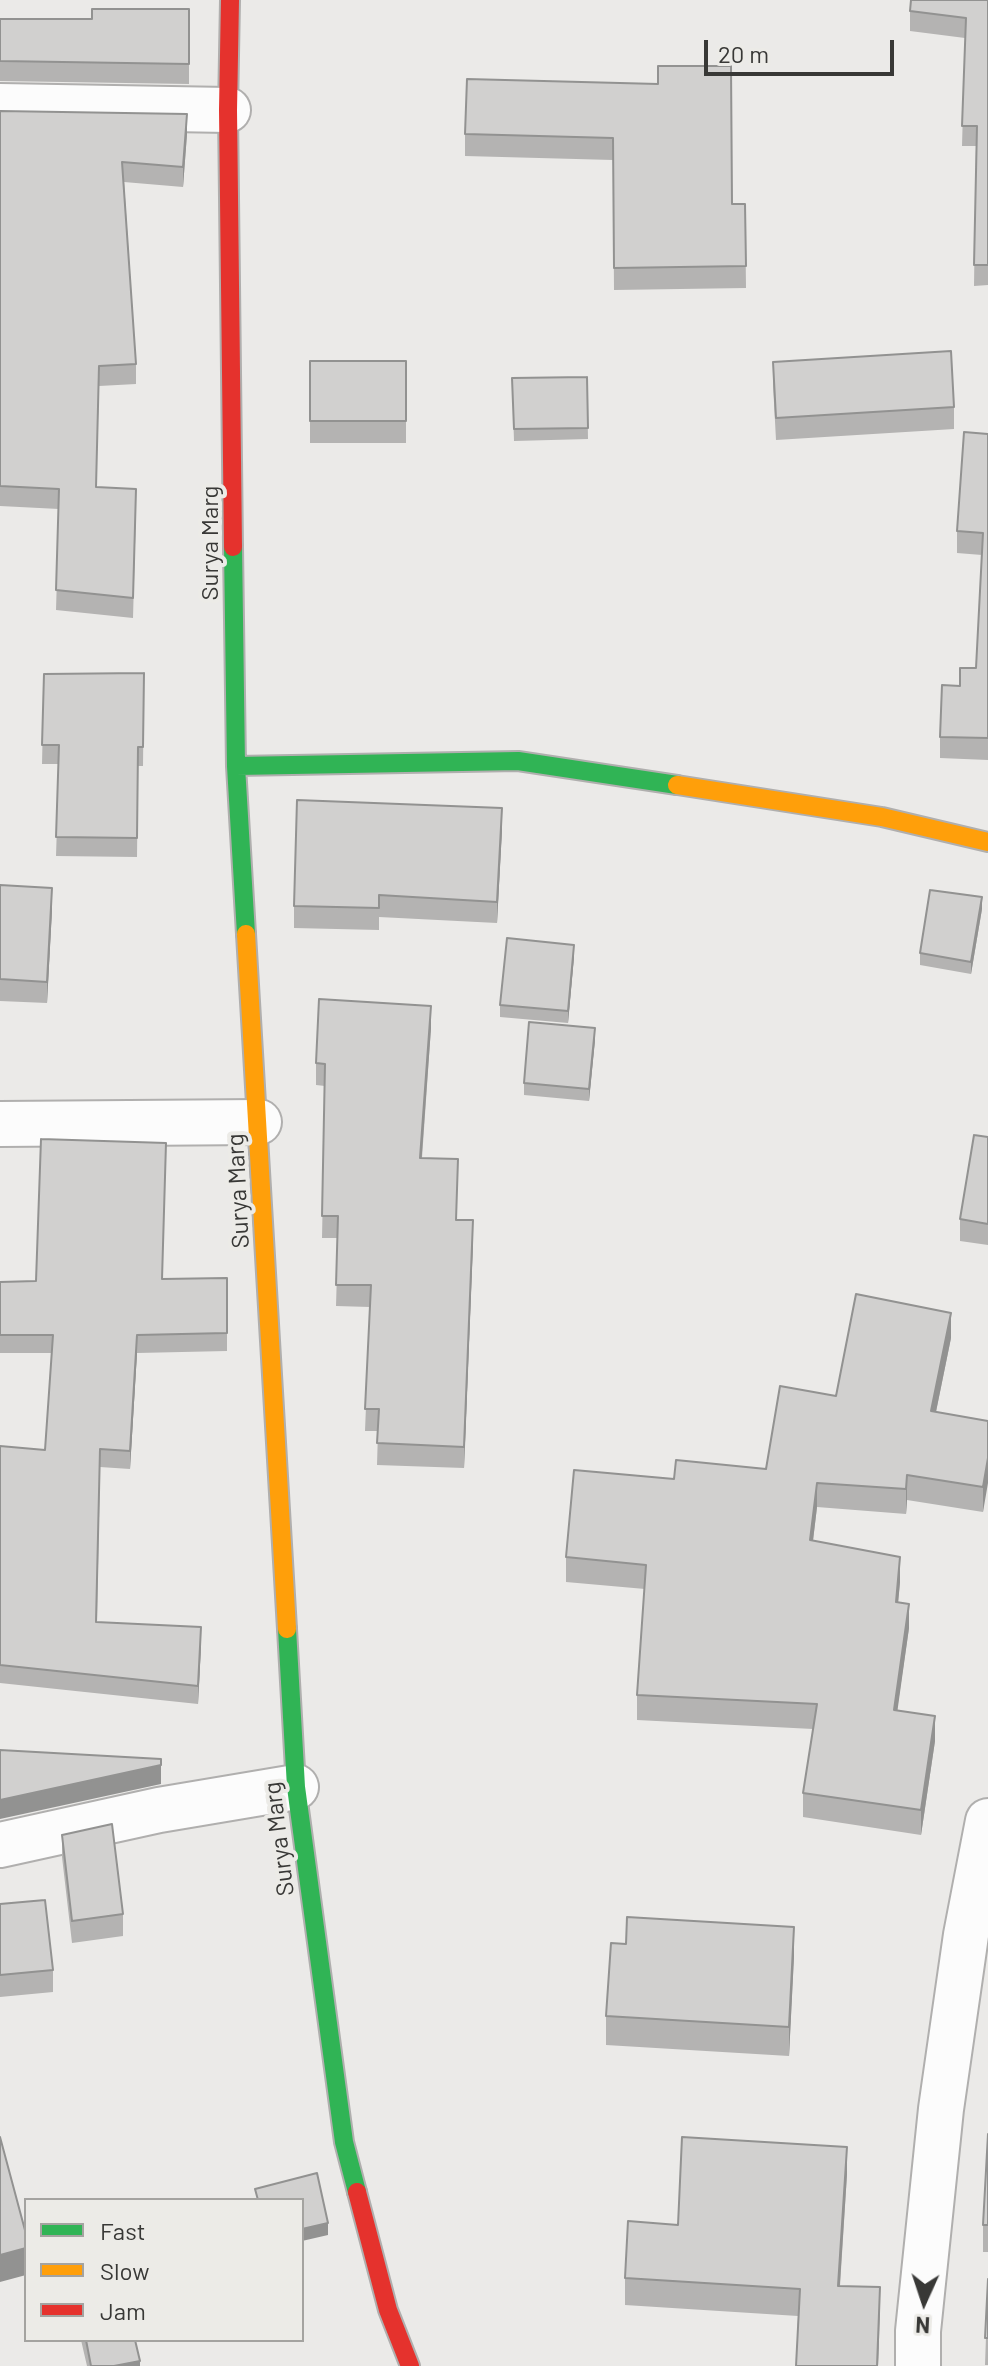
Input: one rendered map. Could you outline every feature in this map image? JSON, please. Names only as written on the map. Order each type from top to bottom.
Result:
[{"type":"street","name":"Surya Marg","points":[[230,0],[228,110],[236,766],[296,1787],[344,2142],[388,2310],[410,2366]]},
{"type":"street","points":[[0,106],[228,110]]},
{"type":"street","points":[[236,766],[518,761],[882,817],[988,842]]},
{"type":"street","points":[[0,1124],[259,1122]]},
{"type":"street","points":[[0,1845],[159,1810],[296,1787]]},
{"type":"street","points":[[918,2366],[918,2331],[941,2109],[966,1935],[988,1821]]},
{"type":"building","points":[[911,0],[988,0],[988,265],[974,265],[977,126],[962,126],[966,18],[910,11]]},
{"type":"building","points":[[92,9],[189,9],[189,64],[0,61],[0,19],[92,19]]},
{"type":"building","points":[[658,66],[731,66],[732,204],[745,204],[746,266],[614,268],[613,138],[465,134],[467,79],[658,84]]},
{"type":"building","points":[[0,111],[187,114],[183,167],[122,162],[136,364],[99,366],[96,487],[136,489],[133,598],[56,590],[59,489],[0,486]]},
{"type":"building","points":[[951,351],[954,407],[776,418],[773,362]]},
{"type":"building","points":[[310,361],[406,361],[406,421],[310,421]]},
{"type":"building","points":[[587,377],[588,428],[514,429],[512,378]]},
{"type":"building","points":[[964,432],[988,434],[988,738],[940,737],[942,685],[960,686],[960,668],[976,668],[983,533],[957,531]]},
{"type":"building","points":[[144,673],[143,747],[138,747],[137,838],[56,837],[59,745],[42,745],[44,674]]},
{"type":"building","points":[[297,800],[502,808],[497,902],[379,895],[379,908],[294,906]]},
{"type":"building","points":[[0,885],[52,888],[47,982],[0,979]]},
{"type":"building","points":[[930,890],[982,897],[971,962],[920,953]]},
{"type":"building","points":[[507,938],[574,945],[568,1011],[500,1005]]},
{"type":"building","points":[[319,999],[431,1006],[420,1158],[458,1159],[456,1220],[473,1220],[464,1447],[377,1443],[379,1409],[365,1409],[371,1285],[336,1285],[338,1216],[322,1216],[325,1064],[316,1063]]},
{"type":"building","points":[[529,1022],[595,1028],[589,1089],[524,1083]]},
{"type":"building","points":[[974,1135],[988,1137],[988,1224],[960,1219]]},
{"type":"building","points":[[41,1139],[166,1143],[162,1279],[227,1278],[227,1333],[137,1335],[130,1451],[100,1449],[96,1622],[201,1627],[198,1686],[0,1665],[0,1446],[45,1450],[53,1335],[0,1335],[0,1282],[36,1281]]},
{"type":"building","points":[[856,1294],[951,1313],[931,1411],[988,1421],[988,1458],[983,1487],[907,1475],[906,1489],[817,1483],[810,1540],[900,1557],[896,1602],[909,1604],[894,1710],[935,1716],[921,1810],[803,1793],[817,1704],[637,1695],[646,1565],[566,1557],[574,1470],[674,1479],[676,1460],[766,1469],[780,1386],[836,1396]]},
{"type":"building","points":[[0,1750],[161,1759],[161,1765],[0,1800]]},
{"type":"building","points":[[112,1824],[123,1914],[72,1921],[62,1835]]},
{"type":"building","points":[[45,1900],[53,1970],[0,1975],[0,1904]]},
{"type":"building","points":[[627,1917],[794,1927],[789,2027],[606,2016],[611,1943],[626,1944]]},
{"type":"building","points":[[988,2134],[988,2225],[983,2225]]},
{"type":"building","points":[[0,2137],[24,2227],[24,2249],[0,2255]]},
{"type":"building","points":[[682,2137],[847,2147],[838,2286],[880,2287],[877,2366],[796,2366],[800,2289],[625,2278],[628,2221],[678,2225]]},
{"type":"building","points":[[317,2173],[328,2223],[304,2229],[304,2198],[257,2198],[255,2189]]},
{"type":"building","points":[[988,2279],[988,2338],[985,2338]]},
{"type":"building","points":[[86,2342],[135,2342],[140,2361],[91,2366]]},
{"type":"traffic: fast","points":[[233,547],[236,766],[246,934]]},
{"type":"traffic: fast","points":[[236,766],[518,761],[677,785]]},
{"type":"traffic: fast","points":[[287,1629],[296,1787],[344,2142],[357,2192]]},
{"type":"traffic: slow","points":[[677,785],[882,817],[988,842]]},
{"type":"traffic: slow","points":[[246,934],[287,1629]]},
{"type":"traffic: jam","points":[[230,0],[228,110],[233,547]]},
{"type":"traffic: jam","points":[[357,2192],[388,2310],[410,2366]]}]
